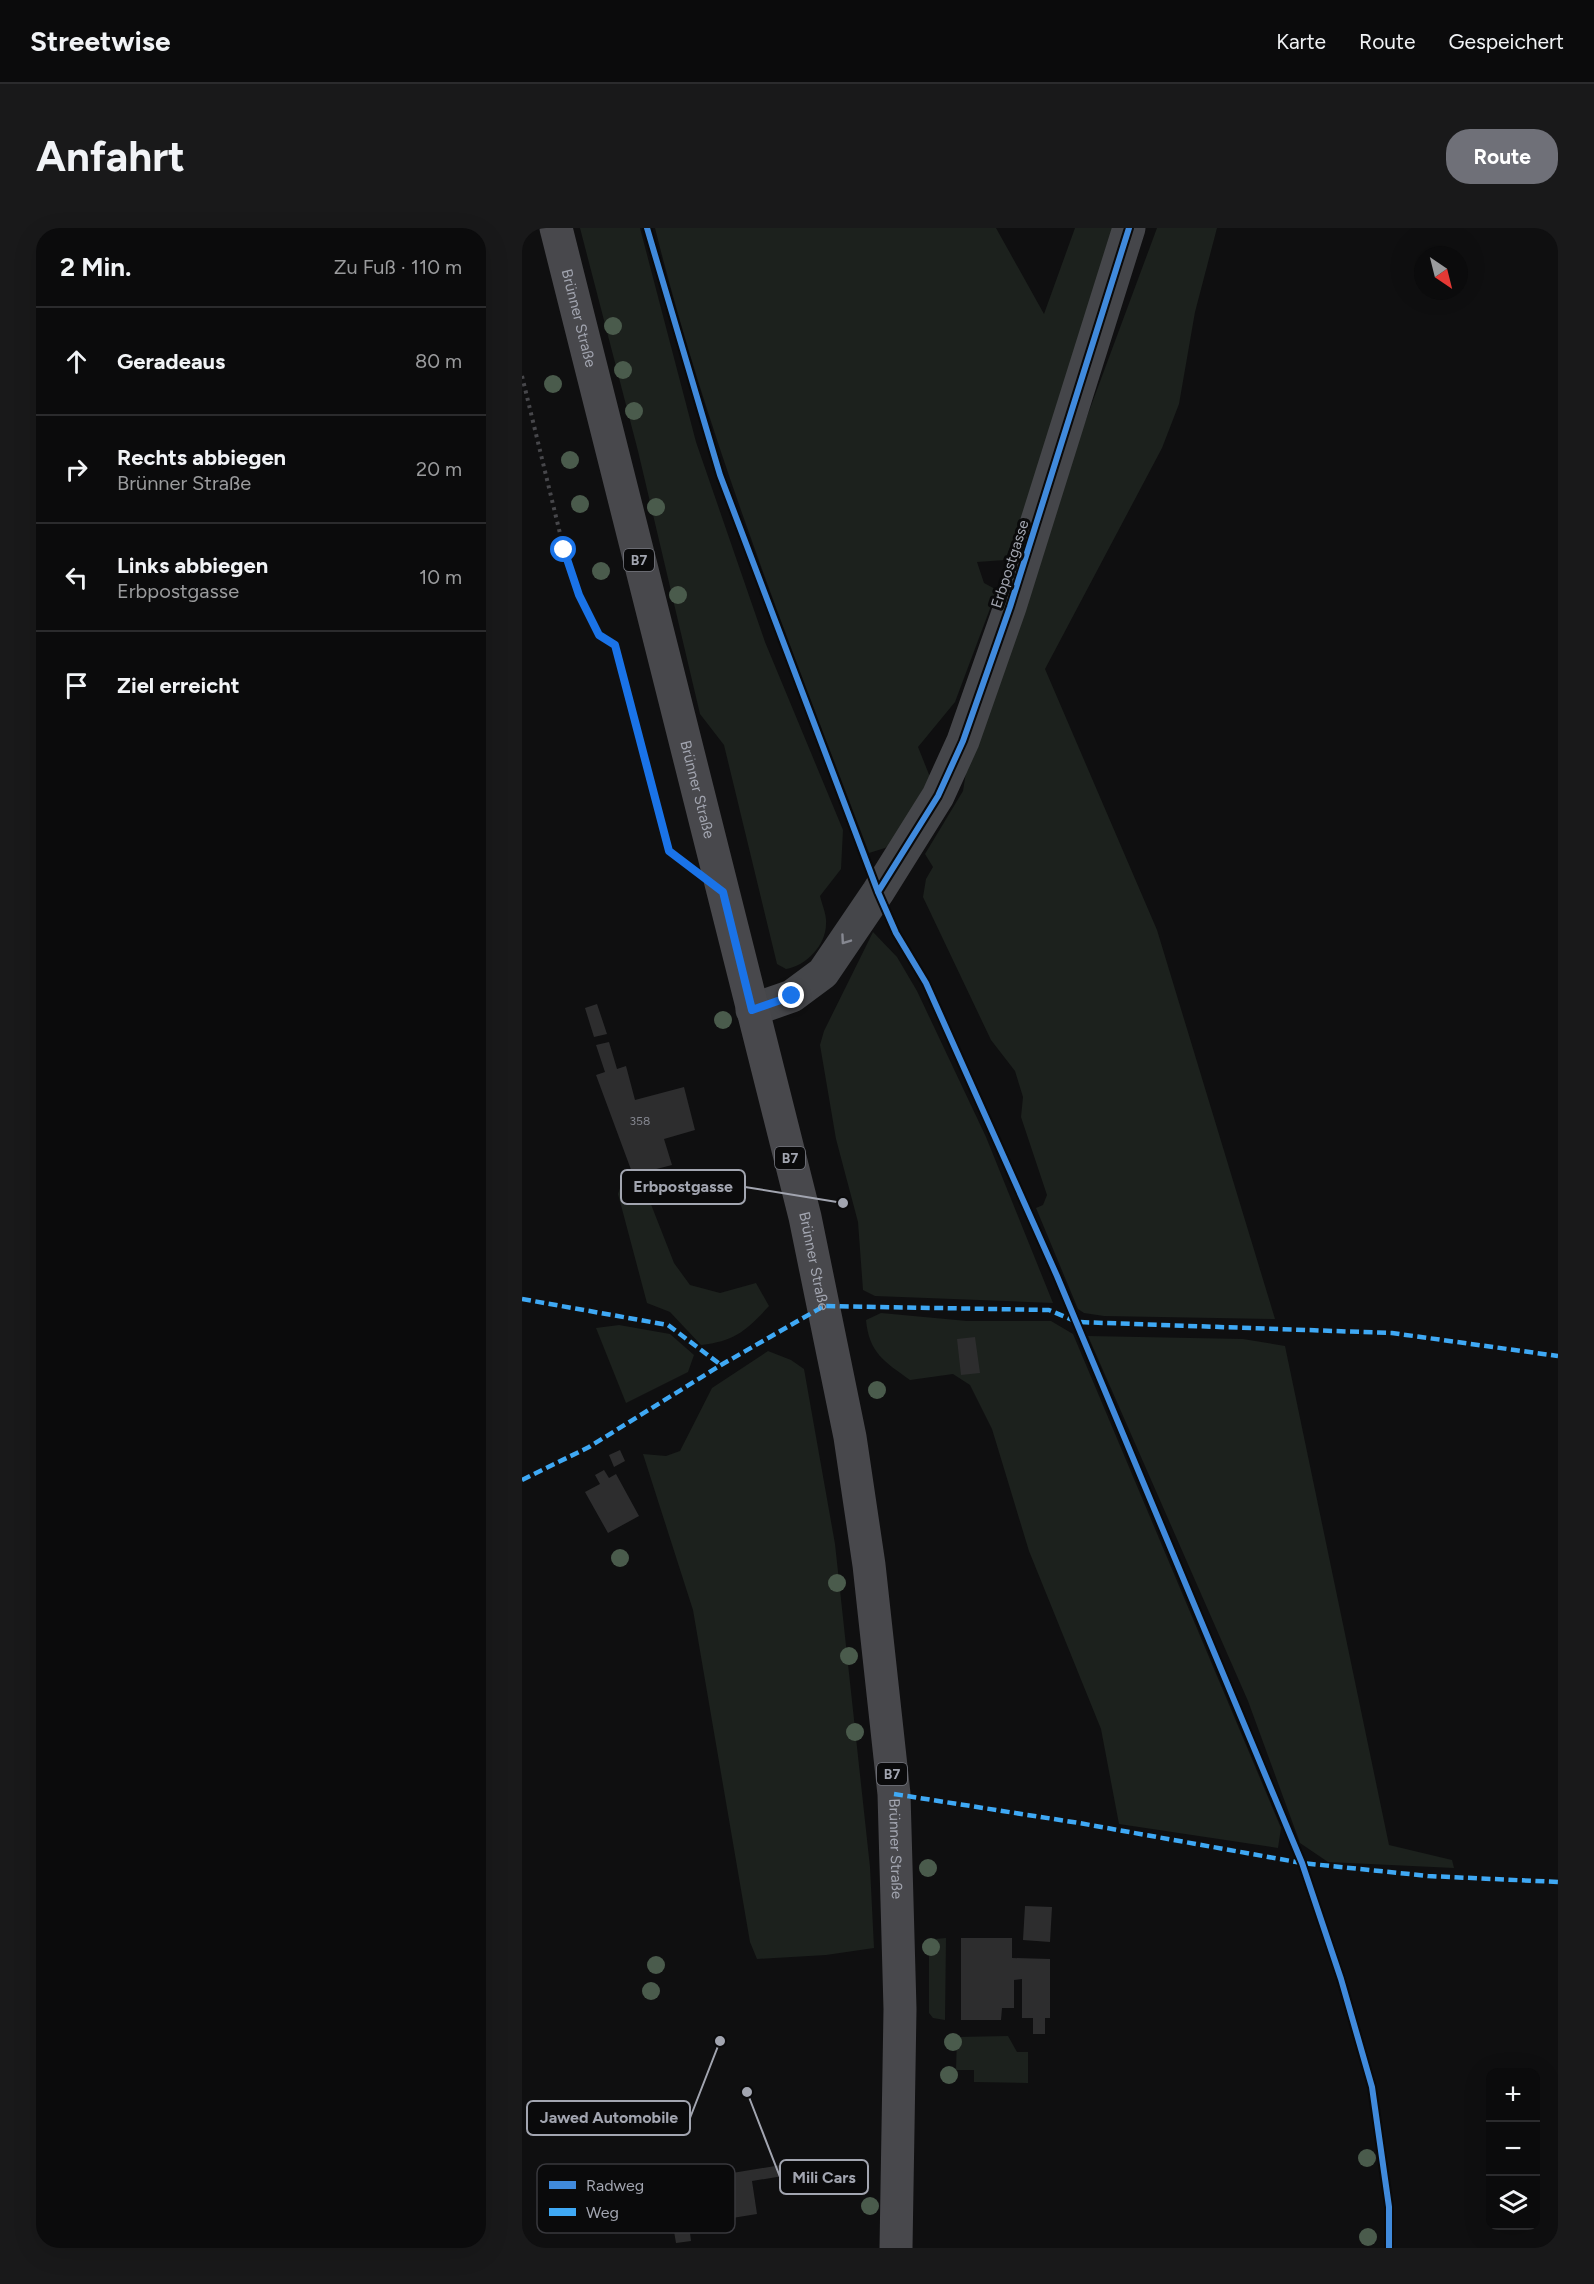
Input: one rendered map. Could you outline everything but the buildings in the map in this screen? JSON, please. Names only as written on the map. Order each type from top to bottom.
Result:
[{"type":"main road","name":"Brünner Straße","points":[[556,228],[723,892],[824,1306],[850,1437],[869,1565],[894,1794],[900,2009],[896,2248]]},
{"type":"street","name":"Erbpostgasse","points":[[752,1010],[792,996],[823,973],[878,892],[938,796],[963,741],[1010,607],[1129,228]]},
{"type":"path","points":[[522,376],[564,550],[579,595],[599,635],[615,645],[669,851],[723,892]]},
{"type":"shaded area","points":[[580,228],[640,228],[696,442],[765,642],[843,830],[841,869],[820,896],[826,921],[823,939],[814,953],[801,964],[786,969],[777,964],[724,745],[700,714],[638,451]]},
{"type":"shaded area","points":[[655,228],[996,228],[1044,314],[1075,228],[1121,228],[1038,478],[1005,560],[977,562],[984,583],[997,590],[955,702],[918,747],[930,777],[893,842],[885,848],[869,853],[781,621],[725,465],[676,308]]},
{"type":"shaded area","points":[[1157,228],[1217,228],[1195,312],[1179,404],[1162,448],[1045,669],[1157,930],[1275,1319],[1104,1316],[1084,1313],[1078,1309],[1036,1208],[1043,1205],[1047,1195],[1021,1117],[1023,1097],[1015,1071],[991,1040],[923,897],[926,879],[933,867],[925,854],[963,791],[968,760],[1042,538]]},
{"type":"shaded area","points":[[873,932],[897,957],[917,991],[986,1137],[1053,1303],[875,1296],[863,1290],[858,1222],[836,1139],[820,1045],[824,1031]]},
{"type":"shaded area","points":[[636,1176],[643,1184],[674,1263],[690,1285],[720,1293],[756,1283],[769,1306],[747,1328],[723,1341],[701,1345],[670,1312],[647,1303],[618,1194],[622,1182]]},
{"type":"shaded area","points":[[881,1313],[967,1321],[1051,1321],[1073,1334],[1281,1828],[1278,1848],[1119,1824],[1101,1729],[1029,1551],[992,1429],[970,1385],[953,1374],[910,1380],[880,1356],[871,1341],[866,1320]]},
{"type":"shaded area","points":[[619,1325],[670,1334],[694,1355],[688,1372],[626,1403],[596,1328]]},
{"type":"shaded area","points":[[1088,1336],[1243,1339],[1285,1346],[1389,1845],[1452,1860],[1454,1868],[1328,1862],[1300,1843],[1248,1701]]},
{"type":"shaded area","points":[[768,1351],[791,1360],[804,1369],[835,1544],[870,1867],[874,1948],[826,1955],[757,1959],[750,1942],[693,1610],[643,1454],[666,1456],[680,1451],[712,1388]]},
{"type":"shaded area","points":[[946,1938],[945,2020],[933,2018],[929,2013],[929,1953],[935,1939]]},
{"type":"shaded area","points":[[1008,2036],[1017,2052],[1028,2052],[1028,2083],[974,2082],[974,2070],[956,2070],[957,2037]]},
{"type":"marked path","points":[[522,1299],[668,1325],[721,1365]]},
{"type":"marked path","points":[[522,1480],[589,1447],[721,1365],[824,1306],[1049,1310],[1077,1322],[1392,1333],[1558,1356]]},
{"type":"marked path","points":[[894,1794],[1079,1823],[1302,1863],[1428,1876],[1558,1882]]},
{"type":"cycle path","points":[[647,228],[720,475],[878,892],[896,933],[926,983],[1057,1276],[1302,1863],[1341,1979],[1372,2087],[1389,2207],[1389,2248]]},
{"type":"cycle path","points":[[878,892],[938,796],[963,741],[1010,607],[1129,228]]},
{"type":"place","name":"Erbpostgasse","points":[[843,1203]]},
{"type":"place","name":"Jawed Automobile","points":[[720,2041]]},
{"type":"place","name":"Mili Cars","points":[[747,2092]]},
{"type":"route","points":[[564,550],[579,595],[599,635],[615,645],[669,851],[723,892],[752,1010],[792,996]]}]
